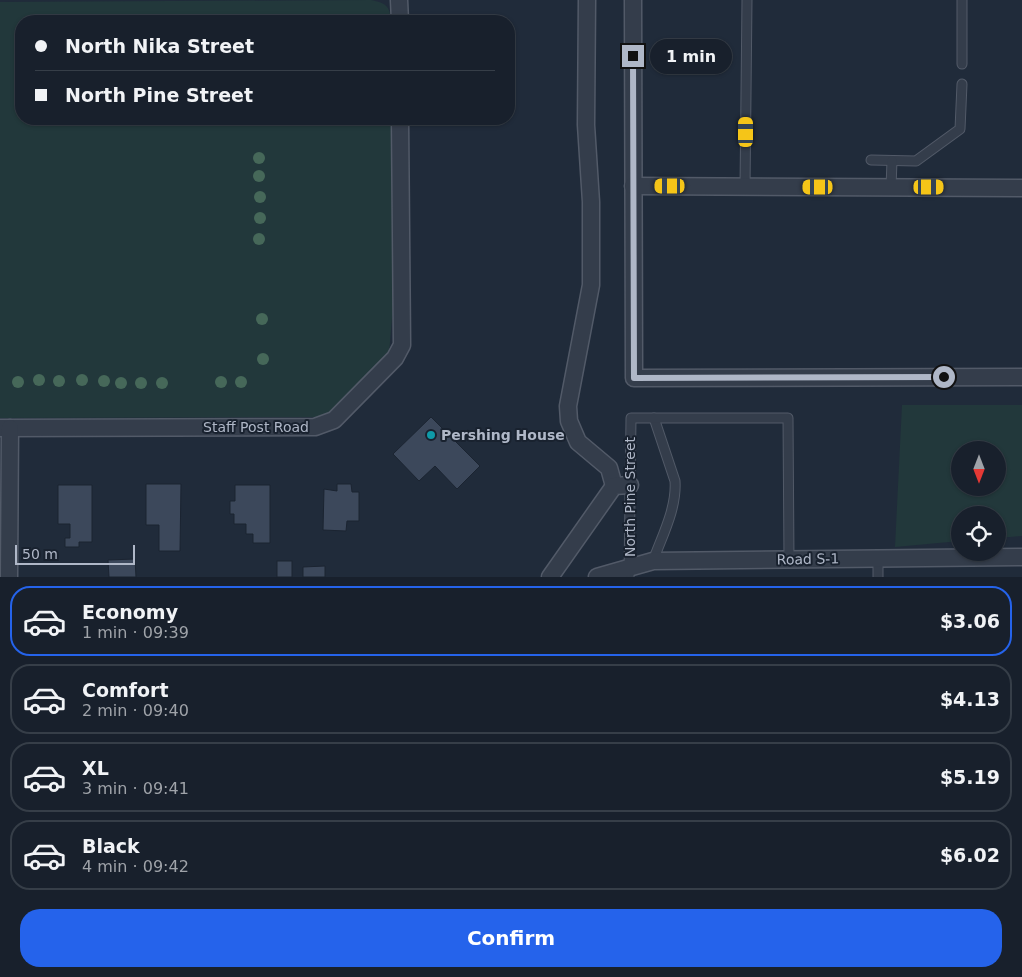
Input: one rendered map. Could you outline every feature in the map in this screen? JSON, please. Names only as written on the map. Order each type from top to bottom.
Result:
[{"type":"street","points":[[399,0],[400,15]]},
{"type":"street","points":[[587,0],[586,124],[591,202],[591,285],[568,406],[569,421],[578,442],[609,468],[614,486]]},
{"type":"street","points":[[633,0],[634,378],[1022,376]]},
{"type":"street","name":"Staff Post Road","points":[[5,428],[316,427],[334,420],[395,358],[402,345],[400,125]]},
{"type":"street","points":[[633,186],[1022,188]]},
{"type":"street","points":[[5,428],[9,577]]},
{"type":"street","points":[[614,486],[630,485]]},
{"type":"street","points":[[550,577],[614,486]]},
{"type":"street","name":"Road S-1","points":[[596,577],[629,572],[653,561],[1022,557]]},
{"type":"lane","points":[[745,187],[747,0]]},
{"type":"lane","points":[[962,0],[962,64]]},
{"type":"lane","points":[[871,160],[916,161],[960,129],[962,84]]},
{"type":"lane","points":[[891,187],[892,161]]},
{"type":"lane","name":"North Pine Street","points":[[629,572],[631,418],[654,418]]},
{"type":"lane","points":[[653,561],[674,504],[676,489],[654,418],[788,418],[789,560]]},
{"type":"lane","points":[[878,559],[878,577]]},
{"type":"green space","points":[[371,0],[386,6],[390,15],[15,15],[15,125],[392,125],[394,294],[389,354],[324,417],[0,418],[0,2]]},
{"type":"green space","points":[[902,405],[1022,405],[1022,536],[1006,537],[1006,506],[951,506],[951,542],[895,547]]},
{"type":"building","name":"Pershing House","points":[[431,417],[480,466],[457,489],[435,466],[419,481],[393,454]]},
{"type":"building","points":[[146,484],[181,484],[180,551],[159,551],[159,525],[146,525]]},
{"type":"building","points":[[337,484],[351,484],[352,492],[359,492],[359,521],[347,521],[346,531],[323,530],[324,489],[337,491]]},
{"type":"building","points":[[58,485],[92,485],[92,542],[79,542],[79,547],[65,547],[65,538],[70,538],[70,524],[58,524]]},
{"type":"building","points":[[235,485],[270,485],[270,543],[253,543],[253,534],[246,534],[246,524],[234,524],[234,514],[230,514],[230,501],[235,501]]},
{"type":"building","points":[[135,559],[136,577],[109,577],[108,560]]},
{"type":"building","points":[[277,561],[292,561],[292,577],[277,577]]},
{"type":"building","points":[[325,566],[325,577],[303,577],[303,567]]},
{"type":"place","name":"Pershing House","points":[[431,435]]},
{"type":"route","points":[[633,56],[634,378],[944,377]]}]
